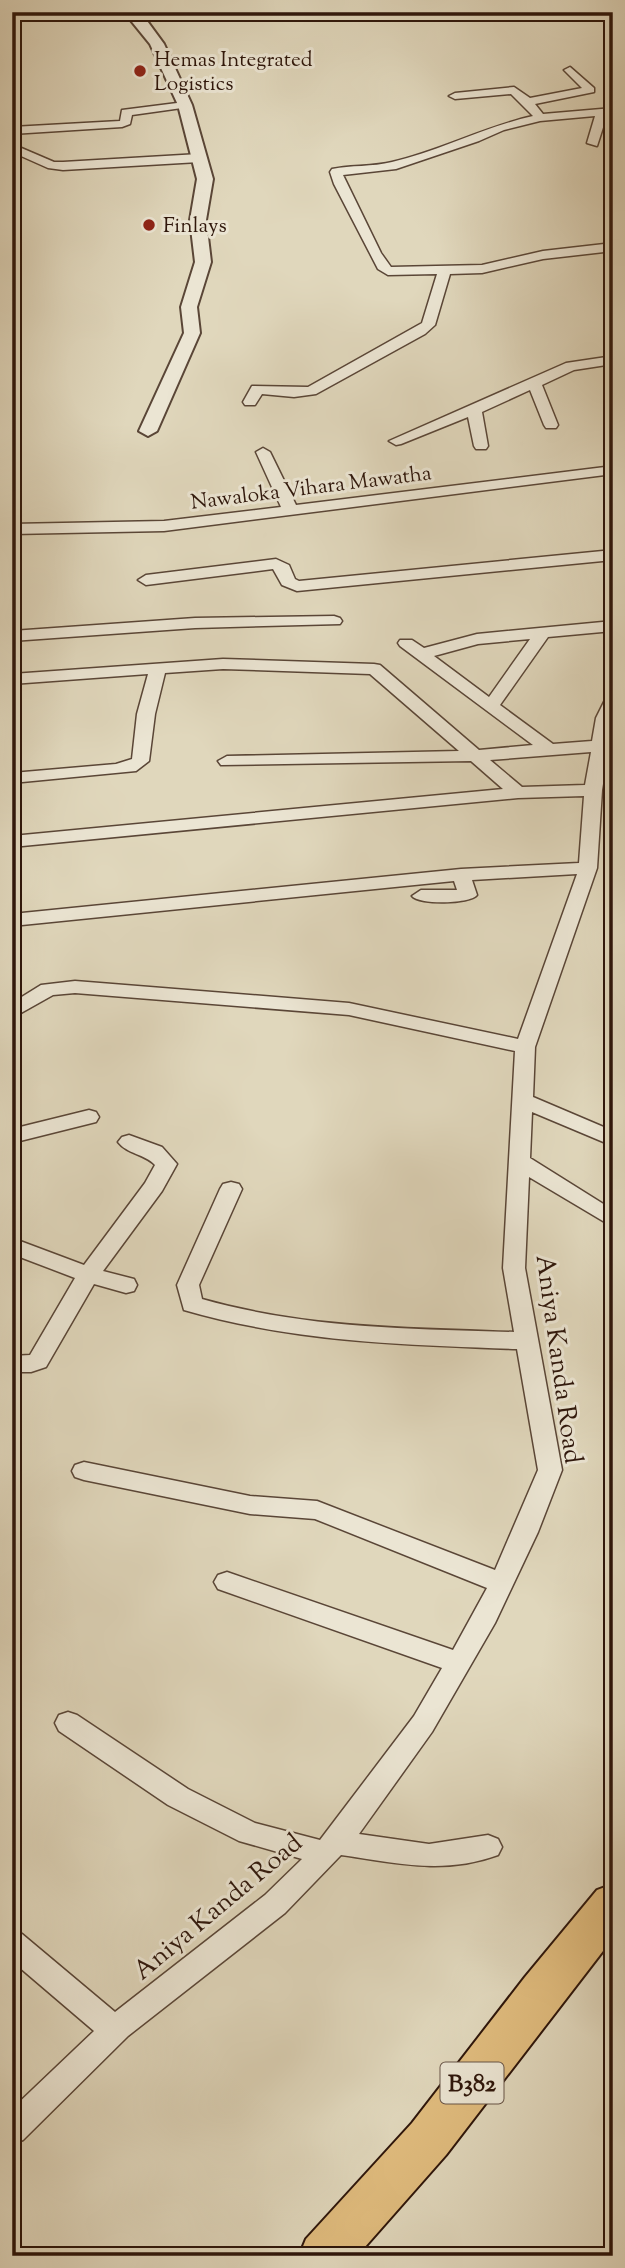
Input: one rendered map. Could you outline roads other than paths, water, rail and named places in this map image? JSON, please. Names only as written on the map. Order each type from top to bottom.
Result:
[{"type":"main road","name":"B382","points":[[324,2256],[429,2139],[541,1992],[613,1904]]},
{"type":"street","points":[[130,12],[137,17],[157,44],[185,105],[205,179],[198,220],[203,262],[189,307],[192,333],[148,431]]},
{"type":"street","points":[[528,102],[590,90],[570,70]]},
{"type":"street","points":[[455,96],[514,89],[540,118]]},
{"type":"street","points":[[12,131],[122,124],[126,122],[126,111],[185,105]]},
{"type":"street","points":[[593,143],[607,112],[540,118],[500,127],[475,139],[392,166],[336,172],[340,188],[358,215],[380,265],[388,271],[482,269],[543,255],[613,247]]},
{"type":"street","points":[[12,147],[52,165],[63,166],[199,158]]},
{"type":"street","points":[[250,402],[257,389],[294,393],[311,391],[420,331],[428,325],[445,269]]},
{"type":"street","points":[[396,441],[474,410],[571,366],[613,360]]},
{"type":"street","points":[[534,382],[551,425]]},
{"type":"street","points":[[474,410],[481,446]]},
{"type":"street","points":[[263,452],[291,512]]},
{"type":"street","name":"Nawaloka Vihara Mawatha","points":[[12,529],[164,526],[613,470]]},
{"type":"street","points":[[146,580],[276,564],[283,568],[288,582],[297,586],[613,555]]},
{"type":"street","points":[[12,636],[195,623],[334,621]]},
{"type":"street","points":[[421,654],[477,639],[613,626]]},
{"type":"street","points":[[491,706],[543,632]]},
{"type":"street","points":[[406,643],[549,749]]},
{"type":"street","points":[[12,679],[223,664],[374,669],[518,793]]},
{"type":"street","points":[[12,778],[116,769],[130,767],[140,761],[146,714],[158,669]]},
{"type":"street","name":"Aniya Kanda Road","points":[[12,2130],[114,2030],[275,1904],[331,1847],[423,1724],[486,1616],[502,1583],[550,1469],[514,1268],[525,1047],[588,868],[593,790],[600,746],[610,712]]},
{"type":"street","points":[[227,761],[475,755],[600,746]]},
{"type":"street","points":[[12,842],[518,793],[593,790]]},
{"type":"street","points":[[12,920],[461,875],[588,868]]},
{"type":"street","points":[[421,896],[468,895],[461,875]]},
{"type":"street","points":[[12,1013],[48,989],[75,987],[349,1009],[525,1047]]},
{"type":"street","points":[[522,1100],[613,1139]]},
{"type":"street","points":[[12,1136],[89,1117]]},
{"type":"street","points":[[12,1364],[32,1364],[38,1361],[88,1275],[154,1186],[166,1164],[156,1152],[129,1142]]},
{"type":"street","points":[[518,1160],[613,1220]]},
{"type":"street","points":[[231,1189],[188,1285],[192,1304],[226,1315],[290,1327],[355,1334],[525,1341]]},
{"type":"street","points":[[12,1246],[88,1275],[126,1285]]},
{"type":"street","points":[[84,1471],[250,1505],[317,1510],[502,1583]]},
{"type":"street","points":[[227,1582],[459,1663]]},
{"type":"street","points":[[68,1723],[178,1797],[249,1833],[331,1847],[429,1856],[488,1847]]},
{"type":"street","points":[[12,1942],[114,2030]]},
{"type":"place","name":"Hemas Integrated Logistics","points":[[140,71]]},
{"type":"place","name":"Finlays","points":[[149,225]]}]
